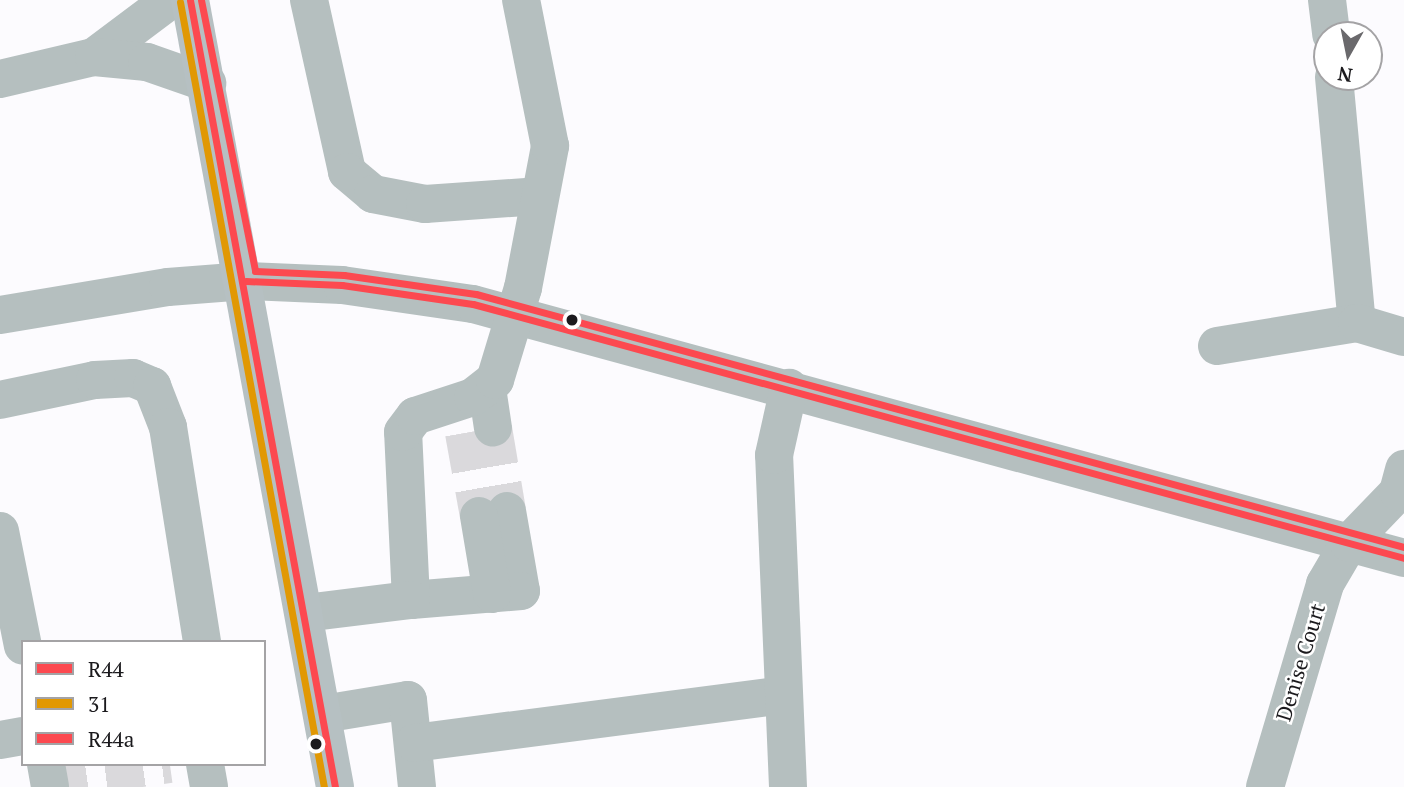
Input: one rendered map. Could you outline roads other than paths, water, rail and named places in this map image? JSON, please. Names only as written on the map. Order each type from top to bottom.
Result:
[{"type":"main road","points":[[190,0],[246,281],[335,787]]},
{"type":"street","points":[[93,57],[170,0]]},
{"type":"street","points":[[411,600],[403,432],[415,416],[476,413],[500,369],[516,315],[550,146],[522,0]]},
{"type":"street","points":[[1327,0],[1329,21]]},
{"type":"street","points":[[319,2],[347,172],[373,194],[425,204],[540,196]]},
{"type":"street","points":[[0,79],[93,57],[147,62],[207,83]]},
{"type":"street","points":[[1335,91],[1357,323]]},
{"type":"street","points":[[0,315],[168,287],[246,281],[364,288],[516,315],[1404,558]]},
{"type":"street","points":[[1217,346],[1357,323],[1404,337]]},
{"type":"street","points":[[0,400],[95,380],[133,377],[152,386],[168,426],[199,640]]},
{"type":"street","points":[[788,787],[774,455],[789,388]]},
{"type":"street","name":"Denise Court","points":[[1265,787],[1325,583],[1349,543],[1398,492],[1404,469]]},
{"type":"street","points":[[305,613],[411,600],[507,593],[493,514]]},
{"type":"street","points":[[0,531],[22,640]]},
{"type":"street","points":[[414,743],[783,695]]},
{"type":"street","points":[[323,714],[408,700],[417,787]]},
{"type":"street","points":[[0,740],[21,736]]},
{"type":"street","points":[[46,766],[50,787]]},
{"type":"street","points":[[205,766],[208,787]]},
{"type":"tunnel","points":[[493,428],[507,511]]},
{"type":"tunnel","points":[[464,433],[479,516]]},
{"type":"tunnel","points":[[49,781],[156,766]]}]
